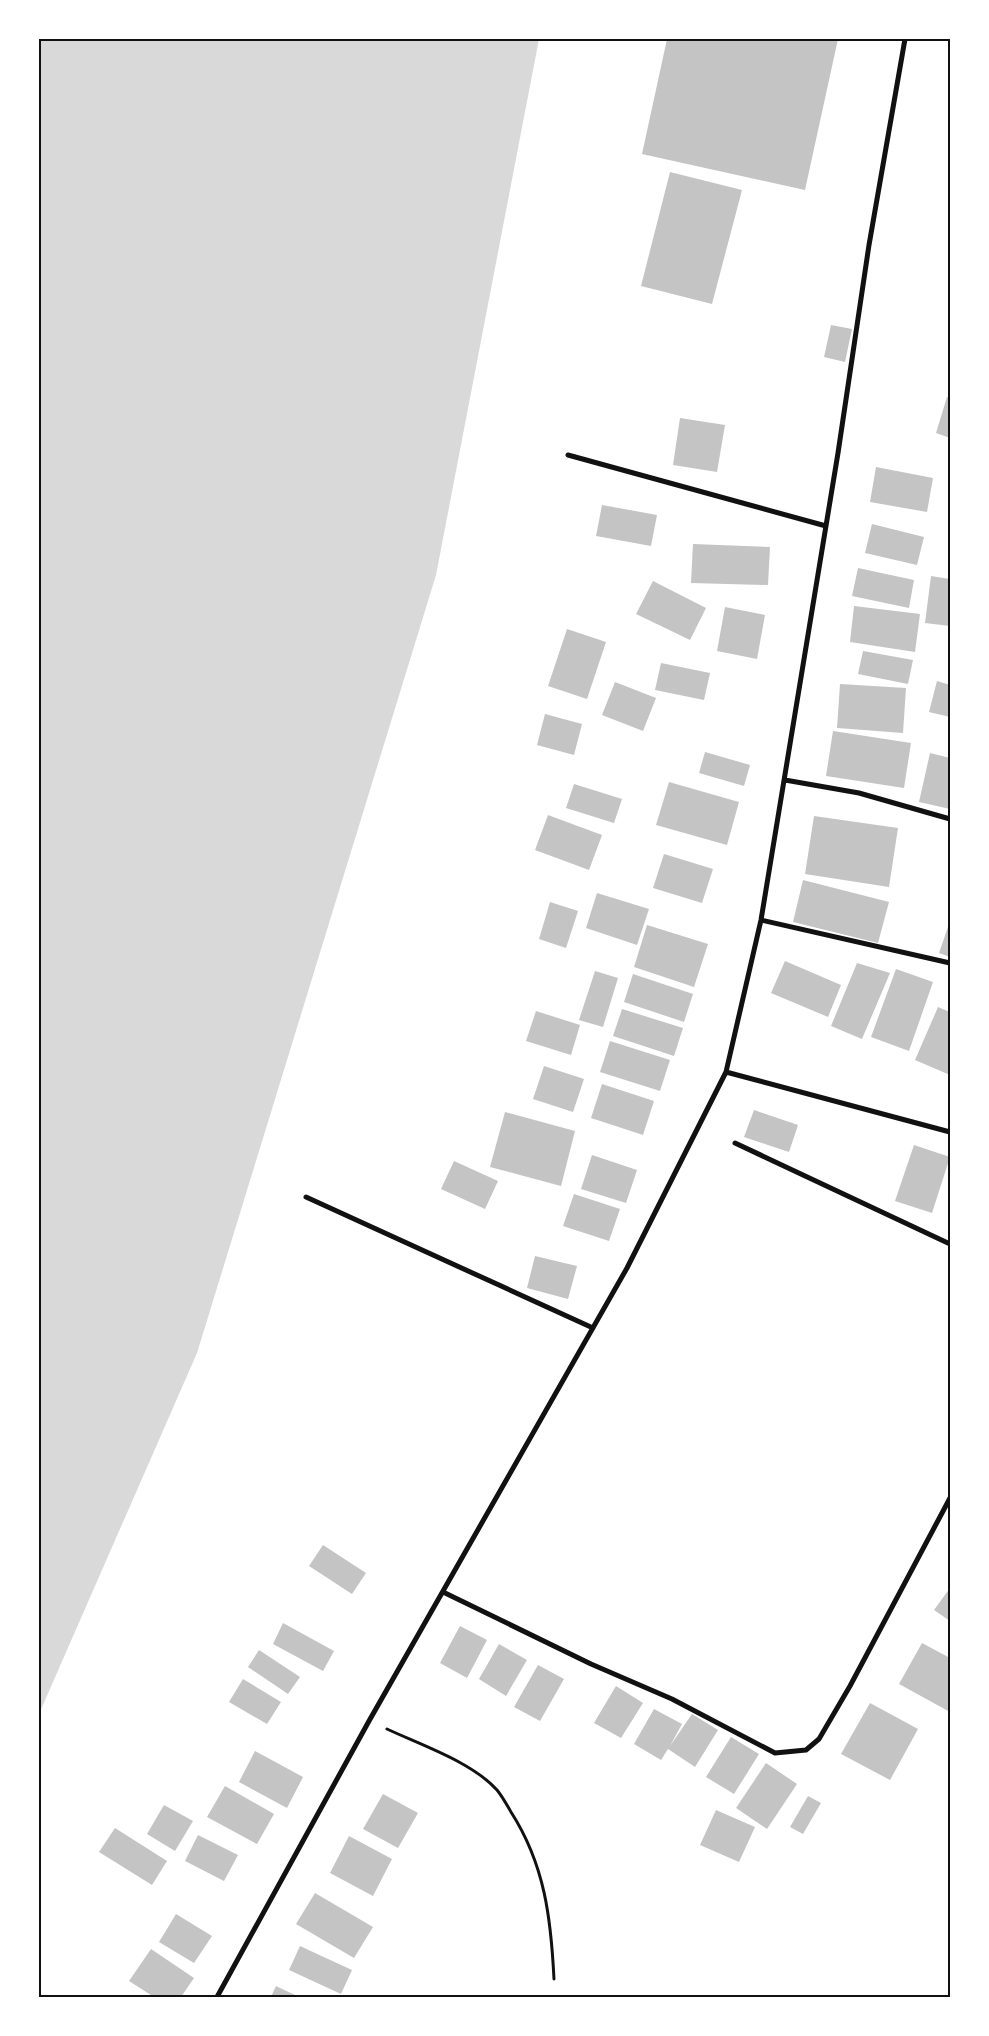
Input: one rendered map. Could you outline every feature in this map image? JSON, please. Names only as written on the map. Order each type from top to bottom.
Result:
[{"type":"street","points":[[217,1997],[369,1721],[627,1268],[726,1072],[761,920],[826,526],[869,245],[905,39]]},
{"type":"street","points":[[568,455],[826,526]]},
{"type":"street","points":[[785,780],[859,793],[950,818]]},
{"type":"street","points":[[761,920],[950,963]]},
{"type":"street","points":[[726,1072],[950,1132]]},
{"type":"street","points":[[735,1143],[950,1244]]},
{"type":"street","points":[[306,1197],[593,1328]]},
{"type":"street","points":[[443,1592],[591,1664],[672,1700],[775,1752],[806,1750],[819,1739],[850,1686],[950,1498]]},
{"type":"path","points":[[369,1721],[471,1770],[497,1790],[523,1830],[538,1870],[551,1925],[554,1980]]},
{"type":"shaded area","points":[[39,39],[539,39],[436,575],[197,1353],[39,1714]]},
{"type":"building","points":[[667,39],[838,39],[805,190],[642,154]]},
{"type":"building","points":[[670,172],[742,190],[712,304],[641,286]]},
{"type":"building","points":[[831,325],[852,329],[845,362],[824,357]]},
{"type":"building","points":[[947,397],[950,398],[950,438],[936,433]]},
{"type":"building","points":[[680,418],[725,425],[717,472],[673,465]]},
{"type":"building","points":[[876,467],[933,478],[927,512],[870,502]]},
{"type":"building","points":[[602,505],[657,515],[651,546],[596,536]]},
{"type":"building","points":[[872,524],[924,537],[917,565],[865,553]]},
{"type":"building","points":[[693,544],[770,547],[768,585],[691,583]]},
{"type":"building","points":[[858,568],[914,580],[909,608],[852,596]]},
{"type":"building","points":[[931,576],[950,579],[950,626],[925,623]]},
{"type":"building","points":[[653,581],[706,608],[690,640],[636,614]]},
{"type":"building","points":[[854,606],[920,614],[915,652],[850,642]]},
{"type":"building","points":[[725,607],[765,615],[757,659],[717,651]]},
{"type":"building","points":[[567,629],[606,642],[587,699],[548,686]]},
{"type":"building","points":[[863,651],[913,660],[908,684],[858,674]]},
{"type":"building","points":[[661,663],[710,673],[704,700],[655,690]]},
{"type":"building","points":[[937,681],[950,685],[950,717],[929,712]]},
{"type":"building","points":[[615,682],[656,698],[643,731],[602,715]]},
{"type":"building","points":[[840,684],[906,688],[903,733],[837,728]]},
{"type":"building","points":[[545,714],[582,724],[574,755],[537,745]]},
{"type":"building","points":[[833,731],[911,743],[904,788],[826,776]]},
{"type":"building","points":[[705,752],[750,765],[744,786],[699,773]]},
{"type":"building","points":[[930,753],[950,758],[950,809],[919,802]]},
{"type":"building","points":[[669,782],[739,802],[727,845],[656,825]]},
{"type":"building","points":[[574,784],[622,799],[614,823],[566,808]]},
{"type":"building","points":[[548,815],[602,835],[589,870],[535,850]]},
{"type":"building","points":[[814,816],[898,828],[889,887],[805,874]]},
{"type":"building","points":[[664,854],[713,869],[702,903],[653,888]]},
{"type":"building","points":[[803,880],[889,902],[878,943],[793,922]]},
{"type":"building","points":[[597,893],[649,909],[637,945],[586,928]]},
{"type":"building","points":[[550,902],[578,911],[566,948],[539,939]]},
{"type":"building","points":[[950,921],[950,957],[939,953]]},
{"type":"building","points":[[647,925],[708,944],[694,987],[634,967]]},
{"type":"building","points":[[785,961],[841,985],[828,1017],[771,993]]},
{"type":"building","points":[[857,963],[890,973],[862,1039],[831,1026]]},
{"type":"building","points":[[896,969],[933,982],[909,1051],[871,1037]]},
{"type":"building","points":[[595,971],[618,978],[603,1027],[579,1020]]},
{"type":"building","points":[[633,974],[693,994],[684,1022],[624,1002]]},
{"type":"building","points":[[938,1007],[950,1012],[950,1075],[915,1060]]},
{"type":"building","points":[[622,1009],[683,1028],[674,1056],[613,1036]]},
{"type":"building","points":[[536,1011],[580,1025],[571,1055],[526,1041]]},
{"type":"building","points":[[610,1041],[670,1060],[660,1091],[600,1072]]},
{"type":"building","points":[[544,1066],[584,1079],[573,1112],[533,1099]]},
{"type":"building","points":[[602,1084],[654,1101],[643,1135],[591,1118]]},
{"type":"building","points":[[754,1110],[798,1125],[789,1152],[744,1137]]},
{"type":"building","points":[[505,1112],[575,1131],[561,1186],[490,1167]]},
{"type":"building","points":[[914,1145],[950,1157],[932,1213],[895,1201]]},
{"type":"building","points":[[592,1155],[637,1170],[626,1203],[581,1189]]},
{"type":"building","points":[[454,1161],[498,1181],[485,1209],[441,1189]]},
{"type":"building","points":[[574,1194],[620,1209],[609,1241],[563,1226]]},
{"type":"building","points":[[535,1256],[577,1266],[568,1299],[527,1288]]},
{"type":"building","points":[[323,1545],[366,1573],[352,1594],[309,1566]]},
{"type":"building","points":[[950,1588],[950,1621],[934,1610]]},
{"type":"building","points":[[283,1623],[334,1651],[323,1671],[273,1644]]},
{"type":"building","points":[[460,1626],[487,1640],[467,1678],[440,1663]]},
{"type":"building","points":[[922,1643],[950,1658],[950,1712],[899,1684]]},
{"type":"building","points":[[499,1644],[527,1660],[506,1696],[479,1679]]},
{"type":"building","points":[[259,1650],[300,1677],[288,1694],[248,1667]]},
{"type":"building","points":[[538,1665],[564,1679],[540,1721],[514,1707]]},
{"type":"building","points":[[243,1679],[281,1702],[267,1724],[229,1702]]},
{"type":"building","points":[[616,1686],[643,1703],[621,1738],[594,1723]]},
{"type":"building","points":[[870,1703],[918,1729],[890,1780],[841,1754]]},
{"type":"building","points":[[654,1709],[682,1724],[670,1746],[692,1714],[718,1730],[695,1767],[668,1749],[661,1760],[634,1744]]},
{"type":"building","points":[[731,1737],[759,1754],[734,1794],[706,1777]]},
{"type":"building","points":[[255,1751],[303,1777],[287,1808],[239,1782]]},
{"type":"building","points":[[766,1763],[797,1784],[767,1829],[736,1808]]},
{"type":"building","points":[[225,1786],[274,1814],[257,1844],[207,1817]]},
{"type":"building","points":[[383,1794],[418,1813],[398,1848],[363,1829]]},
{"type":"building","points":[[808,1796],[821,1803],[803,1834],[790,1827]]},
{"type":"building","points":[[164,1805],[193,1821],[175,1851],[147,1834]]},
{"type":"building","points":[[716,1810],[755,1827],[739,1862],[700,1845]]},
{"type":"building","points":[[115,1828],[167,1861],[152,1885],[99,1852]]},
{"type":"building","points":[[198,1835],[238,1855],[224,1881],[185,1861]]},
{"type":"building","points":[[349,1836],[392,1859],[373,1896],[330,1873]]},
{"type":"building","points":[[315,1893],[373,1927],[354,1958],[296,1924]]},
{"type":"building","points":[[176,1914],[212,1936],[194,1963],[159,1942]]},
{"type":"building","points":[[300,1946],[352,1970],[341,1994],[289,1970]]},
{"type":"building","points":[[151,1949],[194,1978],[181,1997],[154,1997],[129,1981]]},
{"type":"building","points":[[276,1986],[299,1997],[271,1997]]}]
